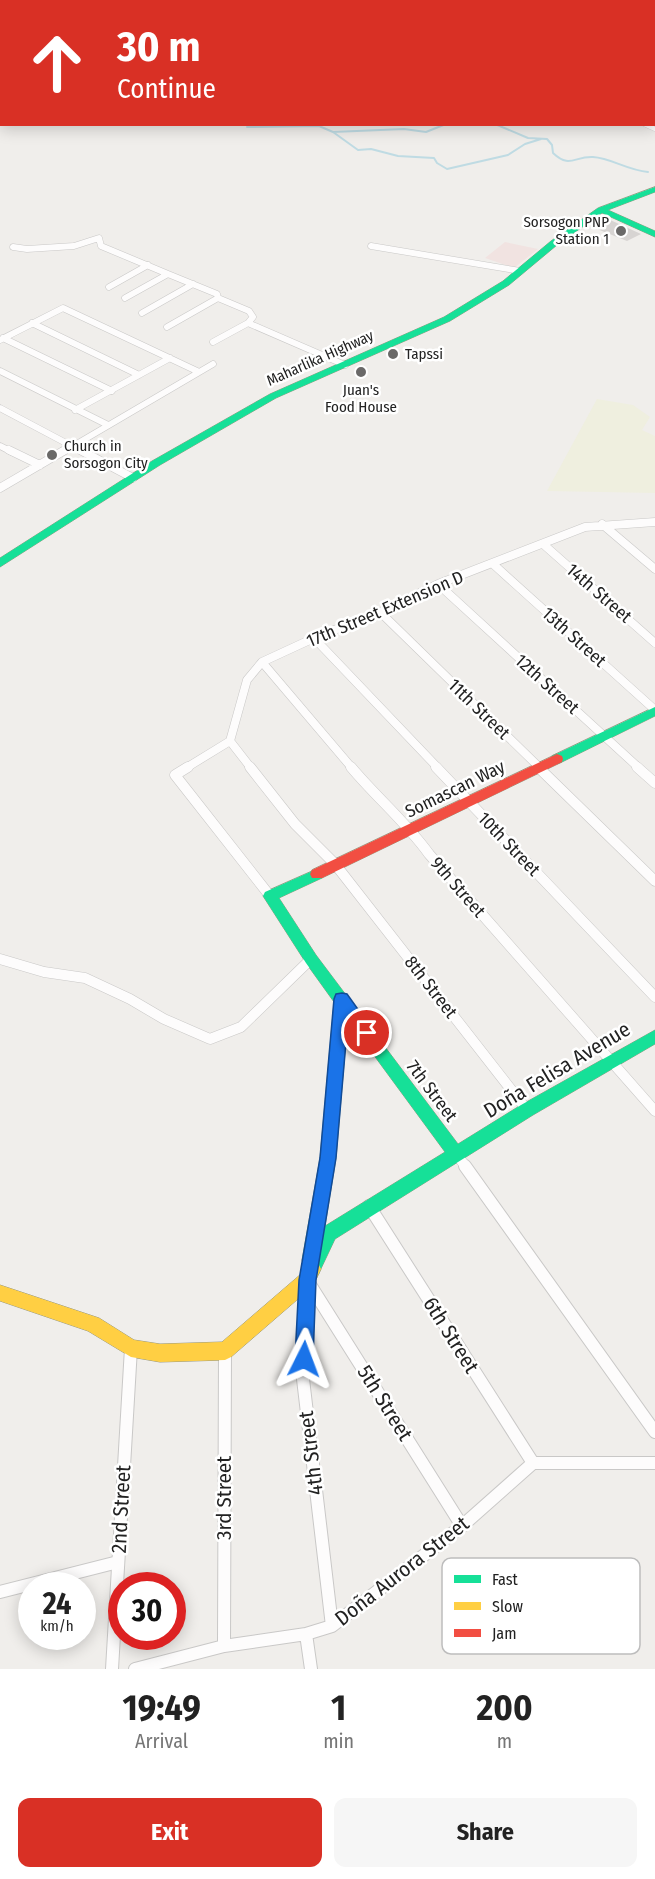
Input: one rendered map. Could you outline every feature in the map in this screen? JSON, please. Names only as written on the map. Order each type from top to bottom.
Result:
[{"type":"main road","name":"Maharlika Highway","points":[[0,562],[133,478],[273,396],[447,319],[506,283],[554,243],[601,210],[655,189]]},
{"type":"main road","points":[[601,210],[655,234]]},
{"type":"main road","name":"Somascan Way","points":[[270,896],[412,830],[655,711]]},
{"type":"main road","name":"7th Street","points":[[270,896],[311,959],[457,1155]]},
{"type":"main road","points":[[307,1280],[328,1158],[342,999]]},
{"type":"main road","name":"Doña Felisa Avenue","points":[[225,1351],[307,1280],[329,1233],[369,1206],[457,1155],[527,1110],[655,1036]]},
{"type":"main road","points":[[0,1293],[93,1324],[130,1348],[160,1353],[225,1351]]},
{"type":"street","points":[[13,247],[27,249],[74,246],[99,238],[101,246],[217,294],[218,298],[249,311],[253,317],[248,323],[213,342]]},
{"type":"street","points":[[370,246],[520,271]]},
{"type":"street","points":[[109,287],[147,265]]},
{"type":"street","points":[[125,298],[168,274]]},
{"type":"street","points":[[142,313],[193,284]]},
{"type":"street","points":[[167,327],[218,298]]},
{"type":"street","points":[[1,339],[63,308],[199,372]]},
{"type":"street","points":[[32,323],[139,375]]},
{"type":"street","points":[[248,323],[345,365]]},
{"type":"street","points":[[1,339],[112,391]]},
{"type":"street","points":[[75,410],[170,358]]},
{"type":"street","points":[[0,488],[213,364]]},
{"type":"street","points":[[0,371],[108,425]]},
{"type":"street","points":[[0,408],[133,478]]},
{"type":"street","points":[[0,446],[40,465]]},
{"type":"street","points":[[0,455],[8,450]]},
{"type":"street","name":"17th Street Extension D","points":[[262,662],[314,638],[380,612],[438,584],[585,527],[655,522]]},
{"type":"street","points":[[602,524],[655,568]]},
{"type":"street","name":"14th Street","points":[[543,544],[655,643]]},
{"type":"street","name":"13th Street","points":[[493,564],[655,711]]},
{"type":"street","name":"12th Street","points":[[438,584],[655,783]]},
{"type":"street","name":"11th Street","points":[[380,612],[655,881]]},
{"type":"street","name":"10th Street","points":[[314,638],[655,997]]},
{"type":"street","points":[[230,741],[248,680],[254,669],[262,662]]},
{"type":"street","name":"9th Street","points":[[262,662],[380,801],[412,830],[429,854],[655,1111]]},
{"type":"street","name":"7th Street","points":[[230,741],[175,775],[270,896]]},
{"type":"street","name":"8th Street","points":[[230,741],[295,824],[335,864],[527,1110]]},
{"type":"street","points":[[0,959],[44,972],[85,978],[130,999],[164,1019],[210,1039],[241,1027],[311,959]]},
{"type":"street","name":"7th Street","points":[[457,1155],[655,1432]]},
{"type":"street","name":"6th Street","points":[[369,1206],[533,1463]]},
{"type":"street","name":"5th Street","points":[[307,1280],[462,1526]]},
{"type":"street","name":"4th Street","points":[[307,1280],[303,1379],[332,1626]]},
{"type":"street","name":"2nd Street","points":[[112,1669],[130,1348]]},
{"type":"street","name":"3rd Street","points":[[224,1646],[225,1351]]},
{"type":"street","points":[[533,1463],[655,1463]]},
{"type":"street","name":"Doña Aurora Street","points":[[135,1669],[224,1646],[306,1634],[332,1626],[462,1526],[533,1463]]},
{"type":"street","points":[[0,1592],[118,1562]]},
{"type":"street","points":[[306,1634],[311,1669]]},
{"type":"shaded area","points":[[505,242],[538,249],[514,268],[485,258]]},
{"type":"green space","points":[[597,399],[633,405],[650,417],[642,430],[655,436],[655,493],[547,491]]},
{"type":"building","name":"Sorsogon PNP Station 1","points":[[608,219],[641,234],[627,241],[597,229],[603,226],[599,224]]},
{"type":"waterway","points":[[247,127],[319,126],[333,132]]},
{"type":"waterway","points":[[333,132],[404,129],[426,132],[441,126]]},
{"type":"waterway","points":[[500,126],[528,138],[547,139],[552,145],[553,153],[564,160],[572,161],[593,157],[648,172]]},
{"type":"waterway","points":[[333,132],[358,150],[371,149],[398,156],[434,158],[437,163],[447,169],[508,155],[525,144],[541,139]]},
{"type":"traffic: fast","points":[[0,563],[156,463],[273,396],[447,319],[506,283],[554,243],[601,210],[655,189]]},
{"type":"traffic: fast","points":[[601,210],[655,234]]},
{"type":"traffic: fast","points":[[557,759],[655,711]]},
{"type":"traffic: fast","points":[[317,874],[270,896],[311,959],[457,1155]]},
{"type":"traffic: fast","points":[[311,1260],[328,1158],[342,999]]},
{"type":"traffic: fast","points":[[312,1269],[329,1233],[527,1110],[655,1036]]},
{"type":"traffic: slow","points":[[0,1293],[93,1324],[131,1348],[160,1353],[225,1351],[307,1280],[312,1269]]},
{"type":"traffic: jam","points":[[317,874],[557,759]]},
{"type":"place","name":"Sorsogon PNP Station 1","points":[[621,231]]},
{"type":"place","name":"Tapssi","points":[[393,354]]},
{"type":"place","name":"Juan's Food House","points":[[361,372]]},
{"type":"place","name":"Church in Sorsogon City","points":[[52,455]]},
{"type":"route","points":[[304,1359],[307,1280],[328,1158],[342,999],[367,1033]]}]
